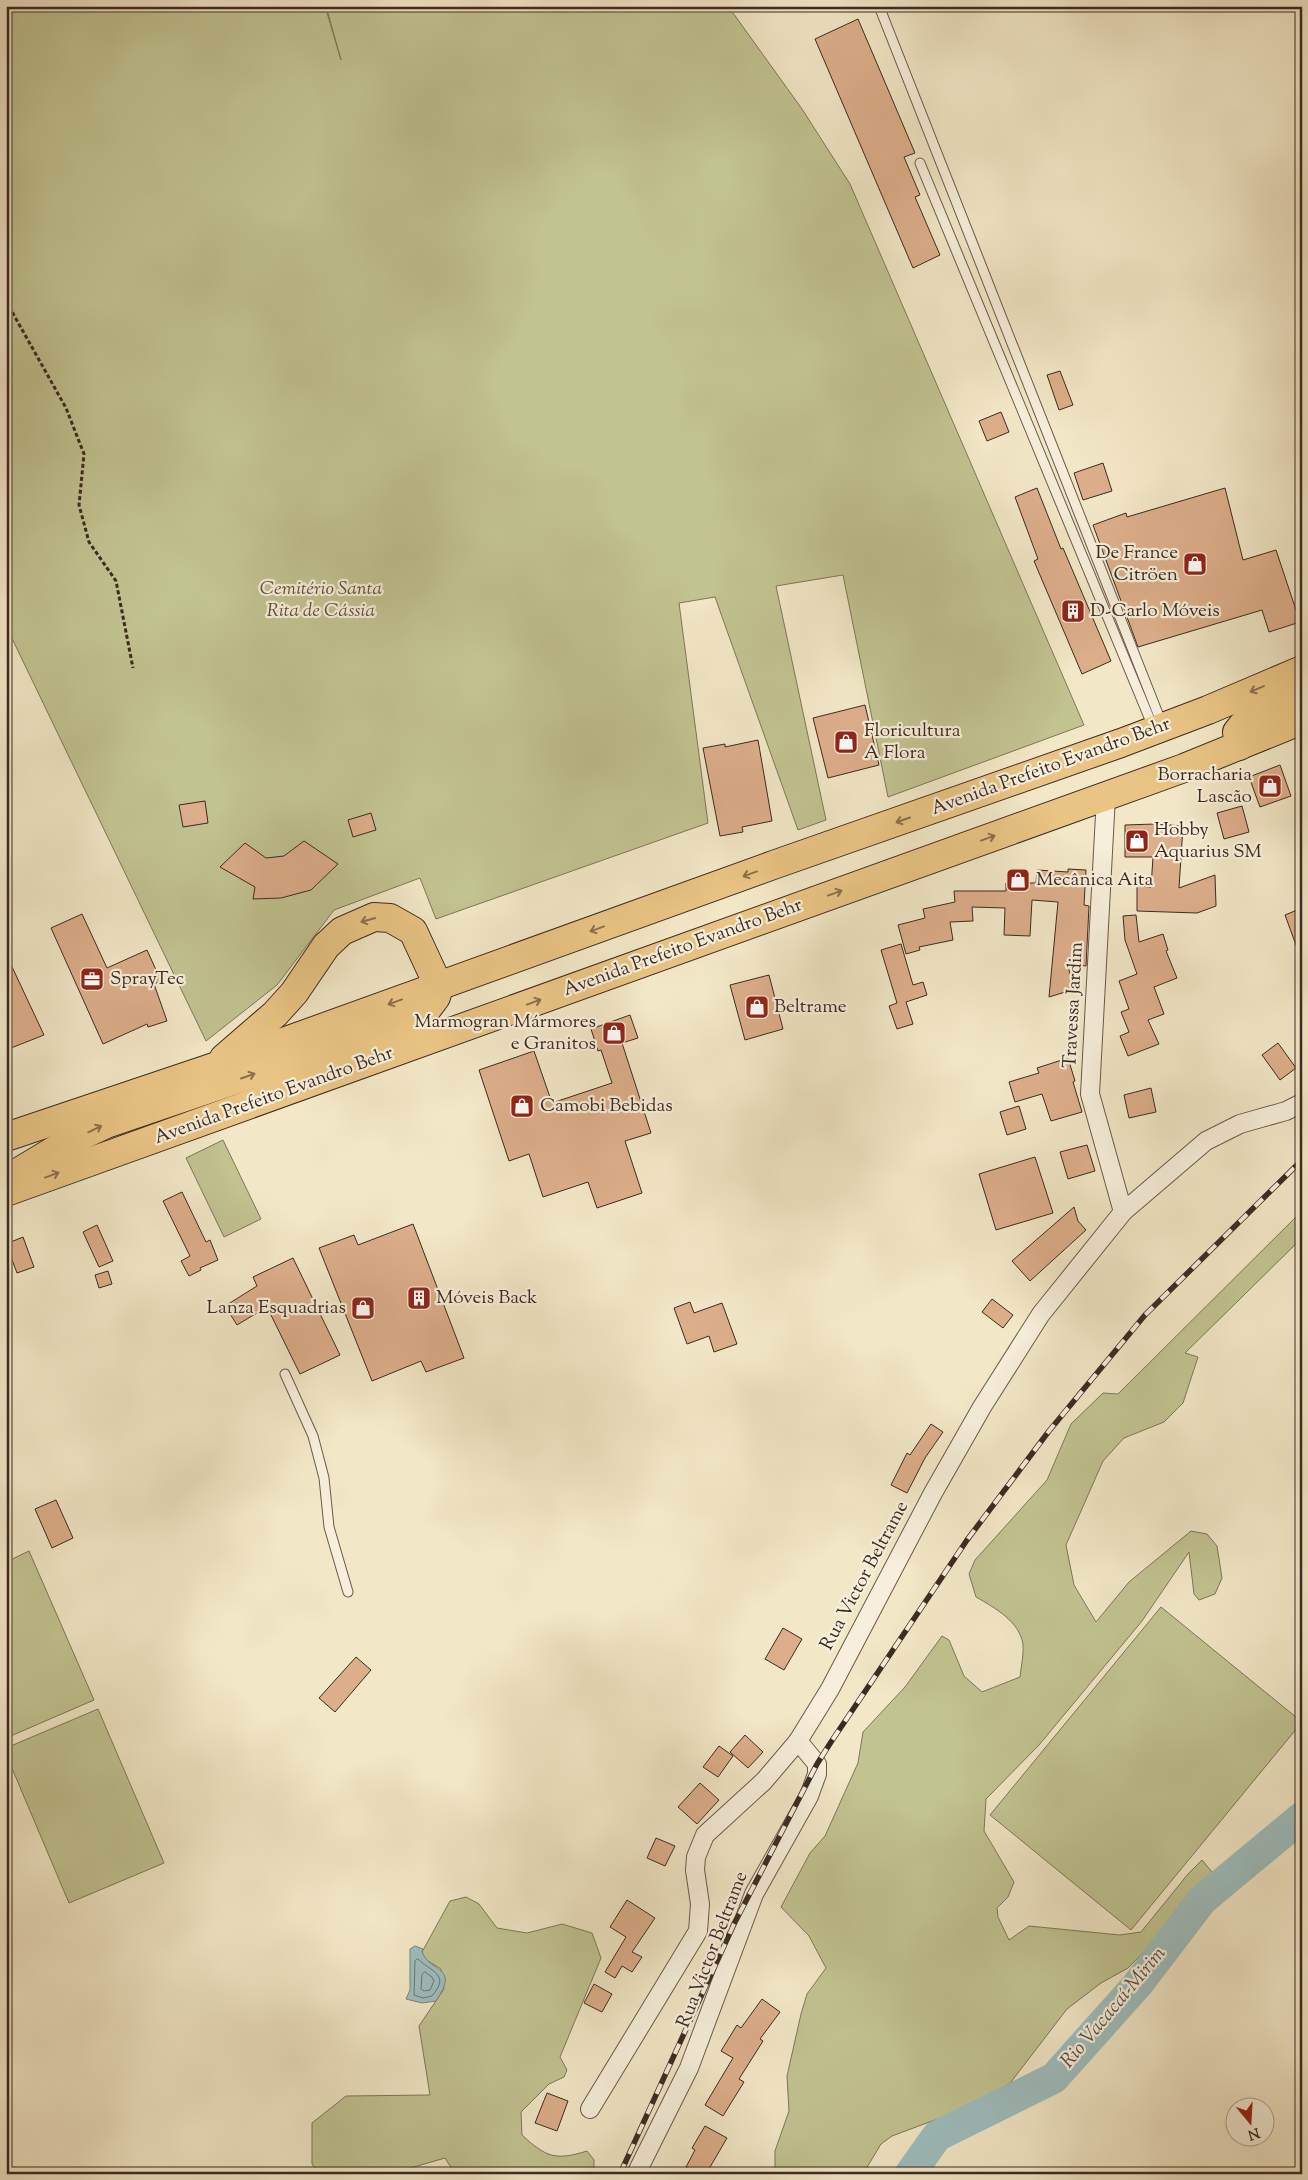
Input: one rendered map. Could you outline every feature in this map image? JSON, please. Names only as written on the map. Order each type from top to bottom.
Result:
[{"type":"highway","name":"Avenida Prefeito Evandro Behr","points":[[6,1137],[214,1067],[1159,729],[1302,670]]},
{"type":"highway","points":[[1239,746],[1237,732],[1246,721],[1302,695]]},
{"type":"highway","name":"Avenida Prefeito Evandro Behr","points":[[6,1192],[1106,796],[1302,720]]},
{"type":"highway","points":[[6,1179],[70,1141],[106,1124],[421,1017],[436,997],[439,987],[413,931],[390,918],[374,917],[342,931],[326,946],[294,992],[275,1014],[214,1067]]},
{"type":"street","name":"Travessa Jardim","points":[[1106,796],[1090,1094],[1123,1212]]},
{"type":"street","name":"Rua Victor Beltrame","points":[[636,2174],[690,2068],[754,1894],[809,1796],[817,1774],[817,1764],[798,1740],[830,1689],[943,1476],[982,1407],[1041,1314],[1123,1212],[1206,1140],[1240,1124],[1286,1111],[1302,1103]]},
{"type":"street","points":[[590,2109],[698,1931],[700,1904],[695,1870],[696,1858],[705,1835],[764,1781],[798,1740]]},
{"type":"lane","points":[[879,6],[1159,729]]},
{"type":"lane","points":[[920,163],[1159,729]]},
{"type":"lane","points":[[285,1374],[313,1436],[324,1478],[329,1527],[348,1592]]},
{"type":"path","points":[[6,301],[66,408],[84,454],[79,505],[89,542],[116,581],[133,668]]},
{"type":"green space","name":"Cemitério Santa Rita de Cássia","points":[[6,6],[325,6],[341,60],[326,6],[728,6],[802,109],[850,184],[1084,725],[888,797],[843,575],[776,586],[826,820],[798,830],[715,597],[679,603],[708,823],[436,919],[420,878],[334,910],[277,985],[206,1041],[6,626]]},
{"type":"green space","points":[[223,1140],[261,1219],[224,1237],[186,1158]]},
{"type":"green space","points":[[1302,1211],[1302,1238],[1185,1353],[1198,1357],[1183,1403],[1164,1422],[1124,1438],[1103,1461],[1066,1545],[1074,1585],[1096,1622],[1129,1582],[1191,1531],[1207,1534],[1217,1546],[1222,1578],[1215,1594],[1199,1600],[1194,1594],[1189,1552],[1142,1621],[1039,1745],[986,1799],[984,1831],[1014,1882],[1008,1897],[997,1908],[998,1917],[1009,1940],[1029,1926],[1120,1935],[1141,1932],[1188,1874],[1202,1860],[1212,1872],[1182,1901],[1159,1936],[1128,1968],[1101,1983],[1067,2009],[1011,2082],[975,2105],[892,2136],[881,2144],[863,2174],[775,2174],[775,2151],[789,2111],[787,2076],[801,2014],[807,1994],[826,1968],[809,1936],[781,1907],[810,1853],[825,1836],[858,1763],[863,1732],[905,1687],[942,1636],[949,1640],[964,1676],[982,1692],[1020,1677],[1023,1656],[1021,1636],[1005,1616],[976,1597],[969,1574],[975,1560],[1047,1480],[1071,1424],[1103,1393],[1118,1394]]},
{"type":"green space","points":[[29,1551],[94,1700],[6,1738],[6,1562]]},
{"type":"green space","points":[[1161,1607],[1302,1722],[1131,1930],[990,1815]]},
{"type":"green space","points":[[98,1709],[164,1863],[69,1903],[6,1754],[6,1748]]},
{"type":"green space","points":[[466,1897],[479,1904],[497,1928],[527,1933],[562,1924],[592,1933],[601,1958],[560,2057],[567,2070],[564,2077],[549,2084],[521,2112],[522,2135],[530,2142],[552,2155],[567,2156],[587,2151],[594,2160],[594,2174],[455,2174],[445,2158],[390,2174],[319,2174],[312,2164],[312,2123],[346,2096],[430,2095],[419,2026],[444,1989],[441,1969],[425,1959],[422,1952],[450,1901]]},
{"type":"water","points":[[415,1946],[423,1949],[422,1952],[426,1959],[444,1975],[443,1989],[436,2001],[422,2003],[406,1999],[410,1990],[410,1949]]},
{"type":"building","points":[[858,19],[915,153],[904,157],[920,195],[915,197],[940,255],[913,268],[815,39]]},
{"type":"building","points":[[1060,371],[1073,405],[1059,410],[1047,375]]},
{"type":"building","points":[[1001,412],[1009,432],[987,441],[979,421]]},
{"type":"building","points":[[1103,463],[1112,491],[1083,500],[1074,473]]},
{"type":"building","name":"D-Carlo Móveis","points":[[1037,488],[1061,549],[1063,548],[1111,661],[1082,674],[1034,561],[1038,559],[1015,497]]},
{"type":"building","name":"De France Citröen","points":[[1225,488],[1243,560],[1276,550],[1300,622],[1269,632],[1262,610],[1138,647],[1093,525],[1126,513],[1127,517]]},
{"type":"building","name":"Floricultura A Flora","points":[[865,705],[879,765],[828,778],[813,718]]},
{"type":"building","points":[[758,740],[772,821],[742,827],[743,832],[720,836],[703,748],[725,744],[725,747]]},
{"type":"building","name":"Borracharia Lascão","points":[[1280,765],[1291,796],[1260,807],[1249,777]]},
{"type":"building","points":[[205,801],[208,823],[183,827],[179,805]]},
{"type":"building","points":[[1242,806],[1249,832],[1224,839],[1217,813]]},
{"type":"building","points":[[371,813],[376,830],[353,837],[348,820]]},
{"type":"building","points":[[1155,824],[1183,826],[1179,888],[1215,875],[1216,906],[1197,913],[1137,911],[1137,886],[1151,887],[1153,857],[1125,857],[1125,825]]},
{"type":"building","points":[[304,841],[338,864],[311,890],[281,898],[253,899],[255,887],[220,867],[245,843],[266,858],[284,856]]},
{"type":"building","points":[[1068,869],[1086,870],[1084,905],[1089,906],[1086,966],[1067,964],[1075,989],[1049,997],[1058,902],[1032,900],[1030,936],[1004,935],[1005,908],[972,907],[973,921],[950,922],[953,940],[919,947],[920,950],[906,954],[898,925],[925,918],[923,909],[955,902],[954,891],[1006,891],[1006,883],[1036,883],[1037,870],[1068,872]]},
{"type":"building","points":[[1302,908],[1302,956],[1300,956],[1285,915]]},
{"type":"building","name":"SprayTec","points":[[82,914],[107,968],[147,950],[161,981],[154,984],[167,1021],[148,1027],[147,1024],[103,1044],[51,928]]},
{"type":"building","points":[[1136,915],[1139,942],[1163,934],[1168,950],[1166,951],[1177,978],[1154,987],[1164,1014],[1148,1020],[1159,1044],[1128,1056],[1120,1036],[1129,1032],[1121,1012],[1129,1009],[1119,981],[1137,974],[1125,940],[1123,916]]},
{"type":"building","points":[[901,944],[913,985],[923,982],[927,995],[906,1002],[913,1024],[897,1029],[889,1006],[897,1003],[881,950]]},
{"type":"building","points":[[6,954],[44,1035],[6,1050]]},
{"type":"building","name":"Beltrame","points":[[769,975],[783,1029],[745,1040],[730,985]]},
{"type":"building","points":[[630,1015],[638,1038],[622,1043],[651,1133],[625,1141],[642,1193],[597,1208],[588,1182],[543,1197],[529,1154],[509,1161],[479,1070],[534,1051],[552,1103],[612,1083],[601,1050],[598,1051],[591,1029]]},
{"type":"building","points":[[1278,1043],[1296,1068],[1280,1080],[1262,1055]]},
{"type":"building","points":[[1068,1058],[1082,1112],[1051,1121],[1042,1094],[1015,1102],[1009,1082],[1039,1073],[1037,1068]]},
{"type":"building","points":[[1151,1088],[1156,1112],[1129,1118],[1124,1095]]},
{"type":"building","points":[[1019,1106],[1026,1129],[1007,1135],[1000,1112]]},
{"type":"building","points":[[1087,1145],[1095,1171],[1068,1179],[1060,1152]]},
{"type":"building","points":[[1035,1157],[1053,1213],[996,1230],[979,1174]]},
{"type":"building","points":[[182,1192],[206,1242],[210,1240],[218,1260],[200,1268],[201,1270],[189,1276],[181,1261],[190,1256],[163,1201]]},
{"type":"building","points":[[1074,1207],[1078,1221],[1086,1230],[1030,1281],[1012,1261]]},
{"type":"building","points":[[413,1224],[464,1358],[426,1372],[421,1361],[372,1381],[319,1248],[354,1235],[358,1245]]},
{"type":"building","points":[[97,1225],[113,1261],[99,1267],[83,1232]]},
{"type":"building","points":[[23,1237],[34,1267],[17,1273],[6,1244]]},
{"type":"building","points":[[293,1258],[340,1355],[300,1374],[267,1307],[237,1325],[225,1306],[257,1286],[253,1277]]},
{"type":"building","points":[[108,1271],[112,1284],[99,1288],[95,1275]]},
{"type":"building","points":[[992,1299],[1013,1315],[1003,1328],[982,1312]]},
{"type":"building","points":[[690,1302],[694,1313],[722,1303],[737,1344],[714,1352],[709,1336],[687,1344],[674,1308]]},
{"type":"building","points":[[931,1424],[943,1432],[925,1458],[907,1493],[891,1485],[907,1453],[910,1455]]},
{"type":"building","points":[[56,1500],[73,1538],[52,1548],[35,1509]]},
{"type":"building","points":[[783,1628],[802,1639],[784,1670],[765,1659]]},
{"type":"building","points":[[356,1657],[371,1670],[335,1712],[319,1698]]},
{"type":"building","points":[[745,1735],[763,1752],[748,1768],[730,1752]]},
{"type":"building","points":[[719,1746],[733,1756],[718,1777],[703,1767]]},
{"type":"building","points":[[700,1783],[719,1800],[697,1824],[678,1807]]},
{"type":"building","points":[[656,1838],[675,1846],[665,1866],[647,1858]]},
{"type":"building","points":[[627,1900],[655,1918],[632,1952],[642,1957],[632,1972],[622,1966],[615,1978],[605,1972],[626,1937],[610,1927]]},
{"type":"building","points":[[594,1984],[612,1994],[602,2012],[584,2003]]},
{"type":"building","points":[[762,1999],[780,2012],[760,2039],[763,2041],[739,2079],[744,2082],[723,2116],[705,2105],[733,2058],[721,2051],[737,2025],[741,2028]]},
{"type":"building","points":[[547,2093],[568,2101],[557,2131],[535,2123]]},
{"type":"building","points":[[705,2126],[727,2138],[706,2174],[698,2174],[686,2167],[695,2150],[692,2148]]},
{"type":"waterway","name":"Rio Vacacaí-Mirim","points":[[910,2174],[937,2136],[1054,2078],[1138,1984],[1202,1900],[1302,1817]]},
{"type":"railway","points":[[620,2174],[734,1924],[817,1764],[831,1742],[967,1540],[1049,1431],[1145,1315],[1302,1160]]},
{"type":"place","name":"De France Citröen","points":[[1195,564]]},
{"type":"place","name":"D-Carlo Móveis","points":[[1073,611]]},
{"type":"place","name":"Floricultura A Flora","points":[[846,742]]},
{"type":"place","name":"Borracharia Lascão","points":[[1270,786]]},
{"type":"place","name":"Hobby Aquarius SM","points":[[1137,841]]},
{"type":"place","name":"Mecânica Aita","points":[[1018,880]]},
{"type":"place","name":"SprayTec","points":[[92,979]]},
{"type":"place","name":"Beltrame","points":[[757,1007]]},
{"type":"place","name":"Marmogran Mármores e Granitos","points":[[614,1033]]},
{"type":"place","name":"Camobi Bebidas","points":[[522,1106]]},
{"type":"place","name":"Móveis Back","points":[[419,1298]]},
{"type":"place","name":"Lanza Esquadrias","points":[[363,1308]]}]
